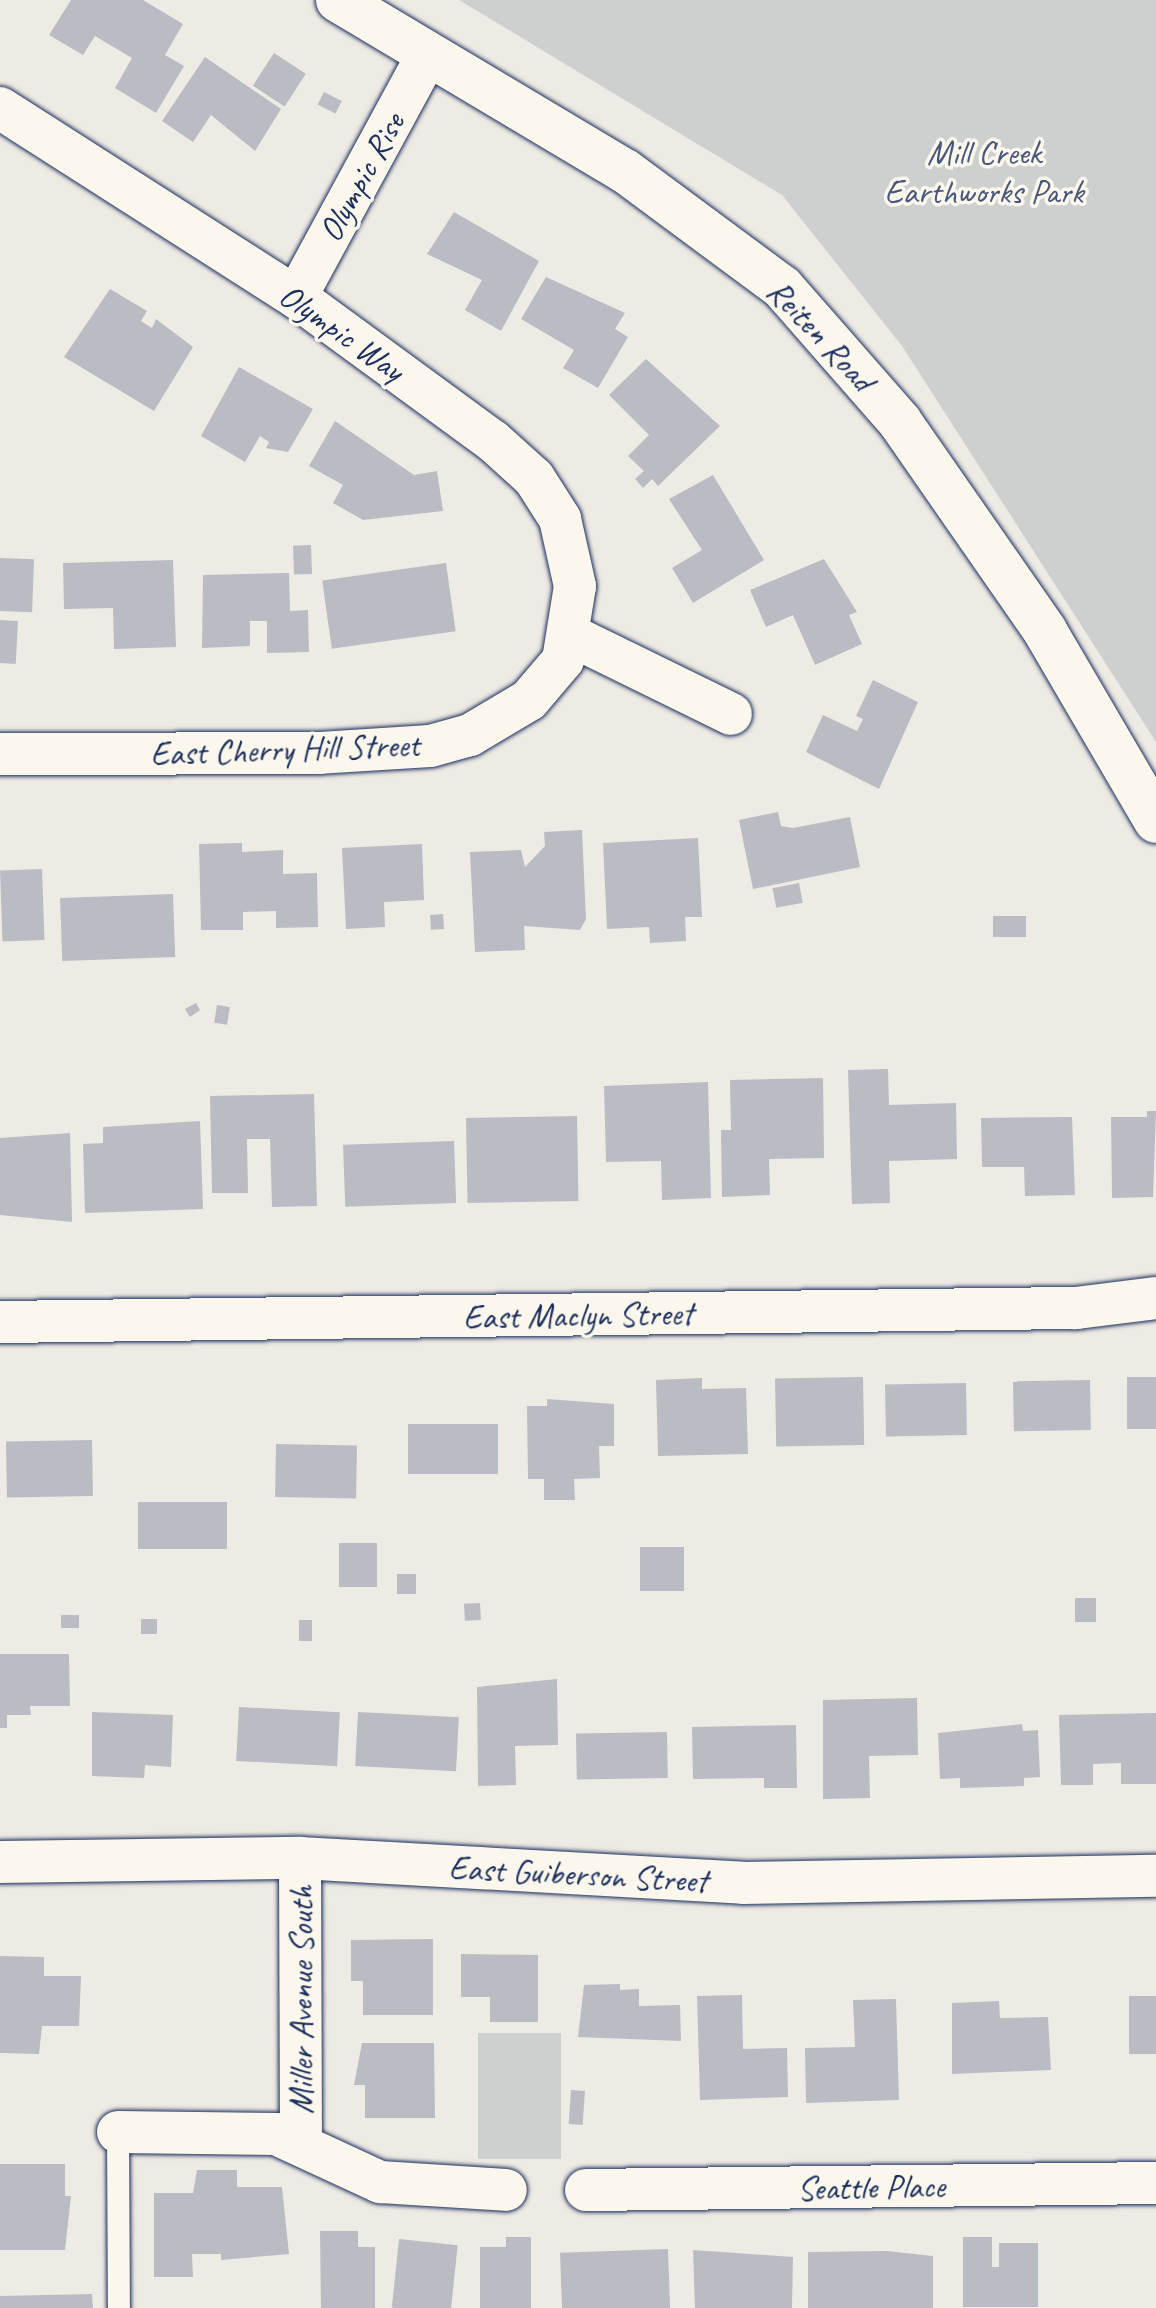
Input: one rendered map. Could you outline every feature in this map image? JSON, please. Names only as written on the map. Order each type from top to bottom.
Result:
[{"type":"street","name":"Reiten Road","points":[[338,0],[426,58],[625,171],[782,287],[900,422],[1045,631],[1156,821]]},
{"type":"street","name":"Olympic Rise","points":[[296,297],[426,58]]},
{"type":"street","name":"Olympic Way","points":[[0,108],[296,297],[534,478],[569,546],[572,636]]},
{"type":"street","points":[[572,636],[731,714]]},
{"type":"street","name":"East Cherry Hill Street","points":[[0,754],[430,746],[470,735],[529,700],[572,636]]},
{"type":"street","name":"East Maclyn Street","points":[[0,1322],[1076,1308],[1156,1298]]},
{"type":"street","name":"East Guiberson Street","points":[[0,1862],[300,1858],[743,1883],[1156,1876]]},
{"type":"street","name":"Miller Avenue South","points":[[300,1858],[301,2141]]},
{"type":"street","points":[[118,2132],[250,2131],[301,2141],[380,2182],[506,2190]]},
{"type":"street","name":"Seattle Place","points":[[586,2190],[1156,2183]]},
{"type":"lane","points":[[118,2132],[119,2308]]},
{"type":"green space","name":"Mill Creek Earthworks Park","points":[[459,0],[1156,0],[1156,742],[902,346],[782,195]]},
{"type":"green space","points":[[478,2033],[561,2033],[561,2159],[478,2159]]},
{"type":"building","points":[[71,0],[143,0],[183,24],[165,55],[184,66],[156,113],[115,88],[132,58],[95,36],[83,55],[49,35]]},
{"type":"building","points":[[274,53],[306,74],[285,106],[253,86]]},
{"type":"building","points":[[205,57],[281,109],[255,151],[211,115],[193,142],[162,121]]},
{"type":"building","points":[[324,92],[342,101],[335,114],[318,104]]},
{"type":"building","points":[[454,212],[539,261],[501,331],[465,310],[482,280],[427,254]]},
{"type":"building","points":[[546,277],[625,313],[615,329],[628,337],[598,388],[563,368],[574,350],[521,319]]},
{"type":"building","points":[[110,289],[147,311],[141,321],[152,328],[156,319],[193,347],[154,411],[64,357]]},
{"type":"building","points":[[646,359],[720,426],[658,486],[652,479],[643,488],[635,479],[644,471],[628,456],[649,435],[609,395]]},
{"type":"building","points":[[239,367],[313,409],[288,452],[266,448],[269,442],[260,436],[245,462],[201,436]]},
{"type":"building","points":[[335,421],[414,475],[437,471],[443,511],[363,520],[333,503],[343,485],[309,466]]},
{"type":"building","points":[[713,475],[764,560],[693,603],[672,568],[702,550],[669,499]]},
{"type":"building","points":[[311,545],[312,574],[294,575],[293,546]]},
{"type":"building","points":[[0,558],[34,559],[32,612],[0,611]]},
{"type":"building","points":[[824,559],[857,612],[849,615],[862,644],[815,665],[793,615],[766,627],[750,590]]},
{"type":"building","points":[[173,560],[176,647],[114,649],[113,608],[64,609],[63,563]]},
{"type":"building","points":[[446,563],[456,631],[332,649],[322,580]]},
{"type":"building","points":[[289,573],[290,611],[308,610],[309,652],[267,653],[267,621],[250,621],[250,646],[202,648],[203,575]]},
{"type":"building","points":[[0,620],[18,621],[16,664],[0,663]]},
{"type":"building","points":[[873,680],[918,702],[879,789],[806,752],[823,715],[857,731],[863,719],[856,716]]},
{"type":"building","points":[[778,812],[781,826],[793,828],[850,817],[860,867],[753,889],[739,820]]},
{"type":"building","points":[[582,830],[586,919],[580,930],[524,926],[525,950],[475,952],[470,852],[521,850],[525,867],[545,846],[544,832]]},
{"type":"building","points":[[698,838],[702,917],[685,917],[686,941],[650,943],[649,927],[607,929],[603,843]]},
{"type":"building","points":[[242,843],[242,852],[283,850],[283,874],[317,873],[318,927],[276,928],[276,911],[243,912],[243,930],[201,930],[199,844]]},
{"type":"building","points":[[422,844],[424,900],[384,902],[385,927],[346,929],[342,848]]},
{"type":"building","points":[[42,869],[44,940],[3,941],[0,870]]},
{"type":"building","points":[[799,883],[803,903],[776,908],[772,888]]},
{"type":"building","points":[[173,894],[175,957],[62,961],[60,898]]},
{"type":"building","points":[[443,914],[444,929],[431,930],[430,915]]},
{"type":"building","points":[[993,916],[1026,916],[1026,937],[993,937]]},
{"type":"building","points":[[196,1003],[200,1010],[190,1017],[185,1009]]},
{"type":"building","points":[[217,1005],[230,1007],[227,1025],[214,1023]]},
{"type":"building","points":[[888,1069],[889,1105],[956,1103],[957,1159],[889,1161],[890,1203],[852,1204],[848,1070]]},
{"type":"building","points":[[823,1078],[824,1158],[769,1159],[770,1195],[722,1197],[721,1130],[731,1130],[730,1080]]},
{"type":"building","points":[[708,1082],[711,1198],[662,1200],[661,1161],[606,1162],[604,1086]]},
{"type":"building","points":[[314,1094],[317,1206],[272,1207],[270,1139],[247,1139],[248,1193],[212,1193],[210,1096]]},
{"type":"building","points":[[1147,1111],[1156,1111],[1153,1197],[1112,1198],[1111,1117],[1147,1117]]},
{"type":"building","points":[[577,1116],[578,1201],[468,1203],[466,1118]]},
{"type":"building","points":[[1072,1117],[1075,1195],[1025,1196],[1024,1167],[982,1167],[981,1118]]},
{"type":"building","points":[[200,1121],[203,1209],[85,1213],[83,1144],[103,1143],[103,1127]]},
{"type":"building","points":[[70,1133],[72,1222],[0,1215],[0,1138]]},
{"type":"building","points":[[454,1141],[456,1203],[345,1207],[343,1145]]},
{"type":"building","points":[[863,1377],[864,1445],[776,1447],[775,1379]]},
{"type":"building","points":[[1127,1377],[1156,1377],[1156,1429],[1127,1429]]},
{"type":"building","points":[[702,1378],[702,1389],[746,1388],[748,1454],[658,1456],[656,1380]]},
{"type":"building","points":[[1090,1380],[1091,1430],[1014,1431],[1013,1381]]},
{"type":"building","points":[[966,1383],[967,1435],[886,1436],[885,1384]]},
{"type":"building","points":[[547,1399],[614,1404],[614,1446],[599,1446],[600,1478],[574,1479],[575,1500],[544,1500],[544,1479],[528,1479],[527,1406],[547,1406]]},
{"type":"building","points":[[408,1424],[498,1424],[498,1474],[408,1474]]},
{"type":"building","points":[[92,1440],[93,1496],[7,1497],[6,1442]]},
{"type":"building","points":[[276,1444],[357,1445],[356,1498],[275,1497]]},
{"type":"building","points":[[138,1502],[227,1502],[227,1549],[138,1549]]},
{"type":"building","points":[[339,1543],[377,1543],[377,1587],[339,1587]]},
{"type":"building","points":[[640,1547],[684,1547],[684,1591],[640,1591]]},
{"type":"building","points":[[397,1574],[416,1574],[416,1594],[397,1594]]},
{"type":"building","points":[[1075,1598],[1096,1598],[1096,1622],[1075,1622]]},
{"type":"building","points":[[480,1603],[481,1620],[465,1621],[464,1604]]},
{"type":"building","points":[[61,1615],[79,1615],[79,1628],[61,1628]]},
{"type":"building","points":[[141,1619],[157,1619],[157,1634],[141,1634]]},
{"type":"building","points":[[299,1620],[312,1620],[312,1641],[299,1641]]},
{"type":"building","points":[[0,1654],[69,1654],[70,1706],[30,1706],[31,1715],[7,1715],[7,1728],[0,1728]]},
{"type":"building","points":[[557,1679],[558,1745],[515,1746],[516,1785],[478,1786],[477,1687]]},
{"type":"building","points":[[917,1698],[918,1755],[869,1756],[870,1798],[823,1799],[823,1700]]},
{"type":"building","points":[[239,1707],[340,1712],[337,1766],[236,1761]]},
{"type":"building","points":[[92,1712],[173,1715],[171,1767],[145,1765],[144,1778],[92,1776]]},
{"type":"building","points":[[358,1712],[459,1717],[456,1771],[355,1766]]},
{"type":"building","points":[[1156,1713],[1156,1784],[1121,1784],[1121,1763],[1093,1764],[1093,1785],[1061,1785],[1059,1715]]},
{"type":"building","points":[[1022,1724],[1023,1731],[1038,1730],[1040,1777],[1024,1778],[1024,1786],[960,1788],[960,1778],[940,1779],[938,1733]]},
{"type":"building","points":[[796,1725],[797,1788],[764,1788],[764,1778],[693,1779],[692,1727]]},
{"type":"building","points":[[667,1732],[668,1778],[577,1780],[576,1734]]},
{"type":"building","points":[[433,1939],[433,2015],[363,2015],[363,1981],[351,1981],[351,1940]]},
{"type":"building","points":[[461,1954],[538,1955],[538,2022],[490,2022],[490,1997],[461,1997]]},
{"type":"building","points":[[0,1956],[44,1957],[44,1976],[81,1976],[79,2026],[42,2026],[39,2054],[0,2053]]},
{"type":"building","points":[[620,1984],[620,1990],[639,1989],[639,2006],[680,2005],[681,2041],[578,2037],[584,1985]]},
{"type":"building","points":[[742,1995],[743,2049],[787,2048],[788,2097],[700,2100],[697,1996]]},
{"type":"building","points":[[1129,1996],[1156,1996],[1156,2054],[1129,2054]]},
{"type":"building","points":[[896,1999],[899,2100],[806,2103],[805,2048],[855,2047],[853,2000]]},
{"type":"building","points":[[999,2001],[1000,2018],[1048,2017],[1051,2070],[952,2074],[952,2003]]},
{"type":"building","points":[[362,2043],[434,2043],[435,2118],[365,2118],[365,2085],[354,2085]]},
{"type":"building","points":[[571,2090],[585,2091],[583,2125],[569,2124]]},
{"type":"building","points":[[0,2164],[65,2164],[65,2196],[71,2196],[65,2250],[0,2250]]},
{"type":"building","points":[[197,2170],[237,2170],[237,2187],[282,2187],[289,2254],[221,2260],[221,2254],[192,2254],[193,2277],[154,2277],[154,2193],[193,2193]]},
{"type":"building","points":[[320,2231],[358,2231],[358,2247],[375,2247],[375,2308],[321,2308]]},
{"type":"building","points":[[506,2237],[531,2237],[531,2308],[480,2308],[480,2247],[506,2247]]},
{"type":"building","points":[[963,2237],[992,2237],[992,2267],[999,2267],[999,2243],[1038,2243],[1038,2307],[963,2307]]},
{"type":"building","points":[[399,2239],[458,2245],[451,2308],[392,2308]]},
{"type":"building","points":[[668,2249],[670,2308],[562,2308],[560,2253]]},
{"type":"building","points":[[693,2250],[793,2257],[792,2308],[695,2308]]},
{"type":"building","points":[[887,2251],[933,2256],[933,2308],[808,2308],[808,2252]]},
{"type":"building","points":[[92,2294],[93,2308],[0,2308],[0,2296]]}]
